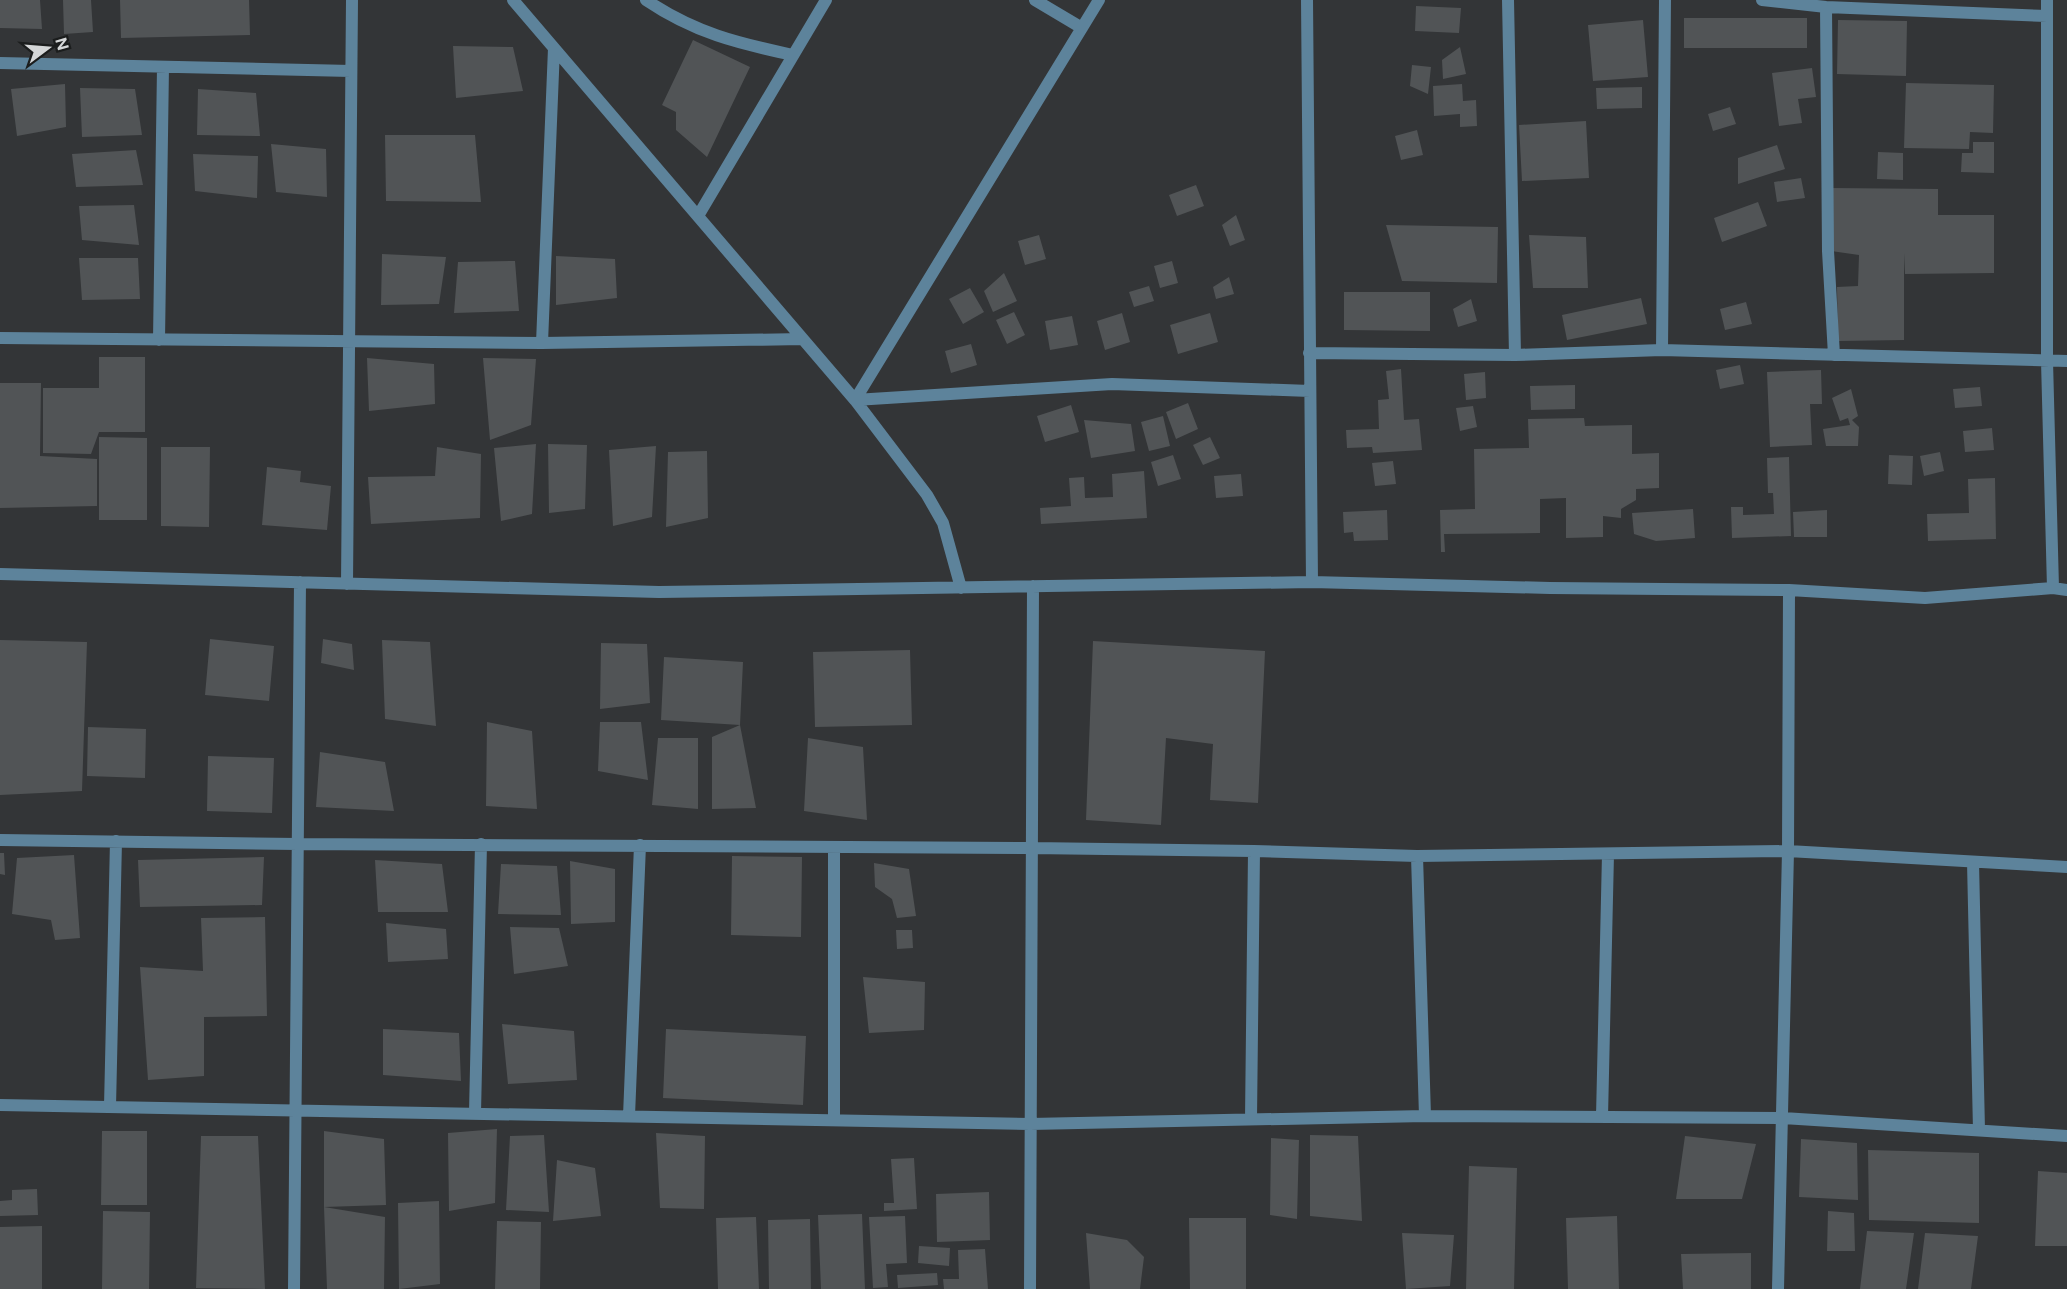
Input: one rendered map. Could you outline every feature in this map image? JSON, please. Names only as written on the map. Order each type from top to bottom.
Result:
[{"type":"street","points":[[347,584],[352,0]]},
{"type":"street","points":[[513,0],[855,400],[927,495],[943,523],[961,588]]},
{"type":"street","points":[[646,0],[702,31],[734,42],[793,55]]},
{"type":"street","points":[[698,216],[826,0]]},
{"type":"street","points":[[1035,0],[1082,28]]},
{"type":"street","points":[[855,400],[1099,0]]},
{"type":"street","points":[[1307,0],[1312,582]]},
{"type":"street","points":[[1508,0],[1515,355]]},
{"type":"street","points":[[1662,350],[1665,0]]},
{"type":"street","points":[[1762,0],[1826,7],[2047,16]]},
{"type":"street","points":[[2047,0],[2047,361],[2053,588]]},
{"type":"street","points":[[1826,7],[1828,251],[1834,355]]},
{"type":"street","points":[[542,343],[554,48]]},
{"type":"street","points":[[0,63],[351,71]]},
{"type":"street","points":[[159,340],[163,67]]},
{"type":"street","points":[[0,338],[542,343],[803,339]]},
{"type":"street","points":[[1309,354],[1515,355],[1662,350],[2067,361]]},
{"type":"street","points":[[855,400],[1112,384],[1310,391]]},
{"type":"street","points":[[0,574],[659,592],[1312,582],[1550,588],[1789,590],[1925,598],[2053,588],[2067,590]]},
{"type":"street","points":[[294,1289],[300,582]]},
{"type":"street","points":[[1030,1289],[1033,586]]},
{"type":"street","points":[[1778,1289],[1788,851],[1789,590]]},
{"type":"street","points":[[0,840],[1032,848],[1417,856],[1788,851],[2067,867]]},
{"type":"street","points":[[110,1107],[116,841]]},
{"type":"street","points":[[475,1113],[481,844]]},
{"type":"street","points":[[628,1116],[640,845]]},
{"type":"street","points":[[834,847],[834,1120]]},
{"type":"street","points":[[1251,1119],[1254,851]]},
{"type":"street","points":[[1602,1117],[1608,854]]},
{"type":"street","points":[[1417,856],[1425,1116]]},
{"type":"street","points":[[1974,862],[1979,1130]]},
{"type":"street","points":[[0,1105],[1030,1124],[1425,1116],[1783,1118],[2067,1136]]},
{"type":"building","points":[[0,0],[40,0],[42,29],[0,28]]},
{"type":"building","points":[[63,0],[91,0],[93,32],[64,34]]},
{"type":"building","points":[[120,0],[249,0],[250,35],[121,38]]},
{"type":"building","points":[[1416,6],[1461,8],[1459,33],[1415,31]]},
{"type":"building","points":[[1684,18],[1807,18],[1807,48],[1684,48]]},
{"type":"building","points":[[1643,20],[1648,77],[1593,81],[1588,25]]},
{"type":"building","points":[[1838,20],[1907,21],[1906,76],[1837,74]]},
{"type":"building","points":[[693,40],[750,67],[707,157],[676,130],[676,112],[662,105]]},
{"type":"building","points":[[453,46],[513,47],[523,91],[456,98]]},
{"type":"building","points":[[1460,47],[1466,74],[1443,79],[1442,60]]},
{"type":"building","points":[[1412,65],[1431,67],[1428,94],[1410,86]]},
{"type":"building","points":[[1812,68],[1816,97],[1798,99],[1802,123],[1779,126],[1772,73]]},
{"type":"building","points":[[1906,83],[1994,85],[1993,133],[1970,132],[1969,149],[1904,148]]},
{"type":"building","points":[[65,84],[66,127],[17,136],[11,89]]},
{"type":"building","points":[[1462,84],[1463,101],[1476,100],[1477,126],[1460,127],[1460,114],[1434,116],[1433,86]]},
{"type":"building","points":[[1642,87],[1642,108],[1597,109],[1596,88]]},
{"type":"building","points":[[80,88],[135,89],[142,135],[82,137]]},
{"type":"building","points":[[198,89],[256,93],[260,136],[197,135]]},
{"type":"building","points":[[1730,107],[1736,124],[1713,131],[1708,114]]},
{"type":"building","points":[[1586,121],[1589,178],[1522,181],[1519,125]]},
{"type":"building","points":[[1417,130],[1423,155],[1401,160],[1395,136]]},
{"type":"building","points":[[385,135],[475,135],[481,202],[386,201]]},
{"type":"building","points":[[1973,142],[1994,142],[1994,173],[1961,172],[1962,153],[1973,153]]},
{"type":"building","points":[[271,144],[326,149],[327,197],[276,192]]},
{"type":"building","points":[[1777,145],[1785,169],[1738,184],[1738,158]]},
{"type":"building","points":[[136,150],[143,185],[76,187],[72,154]]},
{"type":"building","points":[[1878,152],[1903,153],[1903,180],[1877,179]]},
{"type":"building","points":[[193,154],[258,156],[257,198],[195,191]]},
{"type":"building","points":[[1801,178],[1805,198],[1777,202],[1774,182]]},
{"type":"building","points":[[1196,185],[1204,206],[1177,216],[1169,195]]},
{"type":"building","points":[[1831,188],[1938,189],[1938,215],[1994,215],[1994,273],[1905,274],[1904,253],[1904,340],[1838,341],[1837,287],[1858,286],[1859,255],[1831,251]]},
{"type":"building","points":[[1758,202],[1767,226],[1722,242],[1714,218]]},
{"type":"building","points":[[134,205],[139,245],[82,240],[79,206]]},
{"type":"building","points":[[1236,215],[1245,240],[1230,246],[1222,225]]},
{"type":"building","points":[[1386,225],[1498,227],[1497,283],[1402,281]]},
{"type":"building","points":[[1039,235],[1046,259],[1025,265],[1018,241]]},
{"type":"building","points":[[1529,235],[1586,237],[1588,288],[1533,288]]},
{"type":"building","points":[[382,254],[446,257],[439,304],[381,305]]},
{"type":"building","points":[[556,256],[615,259],[617,298],[556,305]]},
{"type":"building","points":[[79,258],[138,258],[140,299],[82,300]]},
{"type":"building","points":[[515,261],[519,311],[454,313],[458,262]]},
{"type":"building","points":[[1172,261],[1178,283],[1160,288],[1154,266]]},
{"type":"building","points":[[1004,273],[1017,301],[993,312],[984,291]]},
{"type":"building","points":[[1229,277],[1234,294],[1216,299],[1213,287]]},
{"type":"building","points":[[1149,286],[1154,301],[1134,307],[1129,292]]},
{"type":"building","points":[[970,288],[984,312],[963,324],[949,299]]},
{"type":"building","points":[[1344,292],[1430,292],[1430,331],[1344,330]]},
{"type":"building","points":[[1641,298],[1647,324],[1567,340],[1562,315]]},
{"type":"building","points":[[1471,299],[1477,321],[1458,327],[1453,309]]},
{"type":"building","points":[[1746,302],[1752,324],[1725,330],[1720,309]]},
{"type":"building","points":[[1014,312],[1025,335],[1007,344],[996,320]]},
{"type":"building","points":[[1122,313],[1130,342],[1105,350],[1097,321]]},
{"type":"building","points":[[1210,313],[1218,342],[1178,354],[1170,325]]},
{"type":"building","points":[[1072,316],[1078,345],[1050,350],[1045,321]]},
{"type":"building","points":[[971,344],[977,365],[951,373],[945,351]]},
{"type":"building","points":[[99,357],[145,357],[145,432],[99,432],[91,454],[43,453],[43,388],[99,388]]},
{"type":"building","points":[[367,358],[434,364],[435,404],[369,411]]},
{"type":"building","points":[[483,358],[536,359],[531,425],[490,440]]},
{"type":"building","points":[[1740,365],[1744,384],[1720,389],[1716,370]]},
{"type":"building","points":[[1401,369],[1404,420],[1419,419],[1422,450],[1373,453],[1372,447],[1347,448],[1346,430],[1379,429],[1378,400],[1389,399],[1386,371]]},
{"type":"building","points":[[1821,370],[1822,404],[1810,404],[1812,445],[1770,447],[1767,372]]},
{"type":"building","points":[[1485,372],[1486,398],[1466,400],[1464,374]]},
{"type":"building","points":[[0,383],[41,383],[40,456],[97,459],[97,506],[0,508]]},
{"type":"building","points":[[1575,385],[1575,409],[1531,410],[1530,386]]},
{"type":"building","points":[[1980,387],[1982,406],[1955,408],[1953,389]]},
{"type":"building","points":[[1851,389],[1858,416],[1852,420],[1859,427],[1858,446],[1826,446],[1823,429],[1850,425],[1848,418],[1840,421],[1832,398]]},
{"type":"building","points":[[1188,403],[1198,429],[1176,439],[1166,412]]},
{"type":"building","points":[[1071,405],[1079,432],[1045,442],[1037,416]]},
{"type":"building","points":[[1473,406],[1477,427],[1460,431],[1456,408]]},
{"type":"building","points":[[1163,416],[1170,446],[1149,451],[1141,422]]},
{"type":"building","points":[[1584,418],[1585,426],[1632,425],[1632,454],[1659,453],[1659,488],[1636,489],[1636,500],[1621,509],[1621,518],[1603,516],[1603,537],[1566,538],[1566,498],[1540,499],[1540,533],[1444,534],[1445,552],[1441,552],[1440,510],[1475,509],[1474,449],[1529,448],[1528,419]]},
{"type":"building","points":[[1084,420],[1131,424],[1135,451],[1091,458]]},
{"type":"building","points":[[1992,428],[1994,450],[1965,452],[1963,431]]},
{"type":"building","points":[[99,437],[147,438],[147,520],[99,520]]},
{"type":"building","points":[[1210,437],[1220,458],[1203,465],[1193,445]]},
{"type":"building","points":[[536,444],[532,514],[501,521],[494,448]]},
{"type":"building","points":[[548,444],[587,445],[585,509],[549,513]]},
{"type":"building","points":[[656,446],[652,517],[613,526],[609,450]]},
{"type":"building","points":[[161,447],[210,447],[209,527],[161,526]]},
{"type":"building","points":[[437,447],[481,454],[480,518],[371,524],[368,477],[435,476]]},
{"type":"building","points":[[707,451],[708,518],[666,527],[668,452]]},
{"type":"building","points":[[1940,452],[1944,471],[1924,476],[1920,456]]},
{"type":"building","points":[[1173,455],[1181,479],[1158,486],[1151,462]]},
{"type":"building","points":[[1889,455],[1913,456],[1912,485],[1888,484]]},
{"type":"building","points":[[1789,457],[1791,536],[1732,538],[1731,507],[1743,507],[1743,515],[1774,514],[1773,493],[1768,493],[1767,458]]},
{"type":"building","points":[[1393,461],[1396,484],[1375,486],[1372,463]]},
{"type":"building","points":[[267,467],[301,471],[300,482],[331,486],[327,530],[262,525]]},
{"type":"building","points":[[1144,471],[1147,518],[1041,524],[1040,508],[1071,506],[1069,478],[1084,477],[1085,498],[1113,497],[1112,474]]},
{"type":"building","points":[[1241,474],[1243,496],[1216,498],[1214,476]]},
{"type":"building","points":[[1995,478],[1996,539],[1928,541],[1927,514],[1969,513],[1968,479]]},
{"type":"building","points":[[1693,509],[1695,538],[1656,541],[1634,534],[1632,513]]},
{"type":"building","points":[[1387,510],[1388,540],[1354,541],[1353,532],[1344,533],[1343,512]]},
{"type":"building","points":[[1827,510],[1827,537],[1794,537],[1793,512]]},
{"type":"building","points":[[210,639],[274,646],[269,701],[205,695]]},
{"type":"building","points":[[323,639],[352,644],[354,670],[321,663]]},
{"type":"building","points":[[0,640],[87,642],[82,791],[0,795]]},
{"type":"building","points":[[382,640],[430,642],[436,726],[385,719]]},
{"type":"building","points":[[1093,641],[1265,651],[1258,803],[1210,800],[1213,744],[1166,738],[1161,825],[1086,820]]},
{"type":"building","points":[[601,643],[647,644],[650,703],[600,709]]},
{"type":"building","points":[[910,650],[912,725],[815,727],[813,652]]},
{"type":"building","points":[[664,657],[743,662],[740,725],[661,720]]},
{"type":"building","points":[[487,722],[532,731],[537,809],[486,806]]},
{"type":"building","points":[[600,722],[641,722],[648,780],[598,771]]},
{"type":"building","points":[[740,725],[756,808],[712,809],[712,737]]},
{"type":"building","points":[[88,727],[146,729],[145,778],[87,776]]},
{"type":"building","points":[[658,738],[698,738],[698,809],[652,805]]},
{"type":"building","points":[[808,738],[863,747],[867,820],[804,811]]},
{"type":"building","points":[[320,752],[385,762],[394,811],[316,807]]},
{"type":"building","points":[[208,756],[274,758],[272,813],[207,811]]},
{"type":"building","points":[[0,853],[4,853],[5,875],[0,874]]},
{"type":"building","points":[[74,855],[80,938],[55,940],[51,920],[12,914],[17,858]]},
{"type":"building","points":[[732,856],[802,857],[801,937],[731,935]]},
{"type":"building","points":[[264,857],[262,905],[140,907],[138,860]]},
{"type":"building","points":[[375,860],[442,864],[448,912],[378,912]]},
{"type":"building","points":[[570,861],[615,869],[615,922],[571,924]]},
{"type":"building","points":[[874,863],[909,869],[916,916],[897,918],[892,899],[875,887]]},
{"type":"building","points":[[501,864],[557,866],[561,915],[498,914]]},
{"type":"building","points":[[265,917],[267,1016],[204,1017],[204,1076],[148,1080],[140,967],[203,971],[201,918]]},
{"type":"building","points":[[386,923],[446,929],[448,959],[388,962]]},
{"type":"building","points":[[510,927],[559,928],[568,966],[514,974]]},
{"type":"building","points":[[896,930],[912,930],[913,948],[897,949]]},
{"type":"building","points":[[863,977],[925,982],[924,1030],[869,1033]]},
{"type":"building","points":[[502,1024],[574,1031],[577,1080],[508,1084]]},
{"type":"building","points":[[383,1029],[459,1033],[461,1081],[383,1075]]},
{"type":"building","points":[[666,1029],[806,1036],[803,1105],[663,1098]]},
{"type":"building","points":[[497,1129],[495,1203],[449,1211],[448,1133]]},
{"type":"building","points":[[102,1131],[147,1131],[147,1205],[101,1205]]},
{"type":"building","points":[[324,1131],[384,1139],[386,1205],[324,1207]]},
{"type":"building","points":[[656,1133],[705,1136],[704,1209],[660,1208]]},
{"type":"building","points":[[544,1135],[549,1212],[506,1210],[510,1136]]},
{"type":"building","points":[[1310,1135],[1358,1136],[1362,1221],[1310,1216]]},
{"type":"building","points":[[201,1136],[258,1136],[265,1289],[196,1288]]},
{"type":"building","points":[[1685,1136],[1756,1144],[1742,1199],[1676,1199]]},
{"type":"building","points":[[1271,1138],[1299,1140],[1297,1219],[1270,1215]]},
{"type":"building","points":[[1801,1139],[1857,1143],[1858,1200],[1799,1197]]},
{"type":"building","points":[[1868,1150],[1979,1153],[1979,1223],[1869,1220]]},
{"type":"building","points":[[914,1158],[917,1209],[884,1211],[884,1203],[894,1203],[891,1159]]},
{"type":"building","points":[[557,1160],[595,1168],[601,1216],[553,1221]]},
{"type":"building","points":[[1469,1166],[1517,1168],[1514,1289],[1466,1289]]},
{"type":"building","points":[[2038,1171],[2067,1173],[2067,1246],[2035,1246]]},
{"type":"building","points":[[37,1189],[38,1215],[0,1216],[0,1201],[12,1200],[12,1190]]},
{"type":"building","points":[[989,1192],[990,1240],[937,1242],[936,1194]]},
{"type":"building","points":[[439,1201],[440,1284],[399,1289],[398,1203]]},
{"type":"building","points":[[324,1207],[385,1217],[384,1289],[327,1289]]},
{"type":"building","points":[[103,1211],[150,1212],[149,1289],[102,1289]]},
{"type":"building","points":[[1828,1211],[1854,1213],[1855,1251],[1827,1251]]},
{"type":"building","points":[[862,1214],[865,1289],[821,1289],[818,1215]]},
{"type":"building","points":[[905,1216],[907,1263],[886,1264],[888,1287],[873,1288],[869,1217]]},
{"type":"building","points":[[1617,1216],[1619,1289],[1568,1289],[1566,1218]]},
{"type":"building","points":[[756,1217],[759,1289],[718,1289],[716,1218]]},
{"type":"building","points":[[1189,1218],[1246,1218],[1246,1289],[1190,1289]]},
{"type":"building","points":[[810,1219],[811,1289],[769,1289],[768,1220]]},
{"type":"building","points":[[497,1221],[541,1222],[540,1289],[495,1289]]},
{"type":"building","points":[[42,1226],[42,1289],[0,1289],[0,1227]]},
{"type":"building","points":[[1867,1231],[1914,1233],[1906,1289],[1860,1289]]},
{"type":"building","points":[[1086,1233],[1127,1240],[1144,1257],[1140,1289],[1090,1289]]},
{"type":"building","points":[[1402,1233],[1454,1235],[1450,1286],[1406,1289]]},
{"type":"building","points":[[1925,1233],[1978,1236],[1971,1289],[1918,1289]]},
{"type":"building","points":[[919,1246],[950,1248],[949,1266],[918,1263]]},
{"type":"building","points":[[985,1249],[988,1289],[944,1289],[943,1279],[959,1279],[958,1250]]},
{"type":"building","points":[[1751,1253],[1751,1289],[1683,1289],[1681,1254]]},
{"type":"building","points":[[937,1273],[938,1285],[898,1288],[897,1275]]}]
